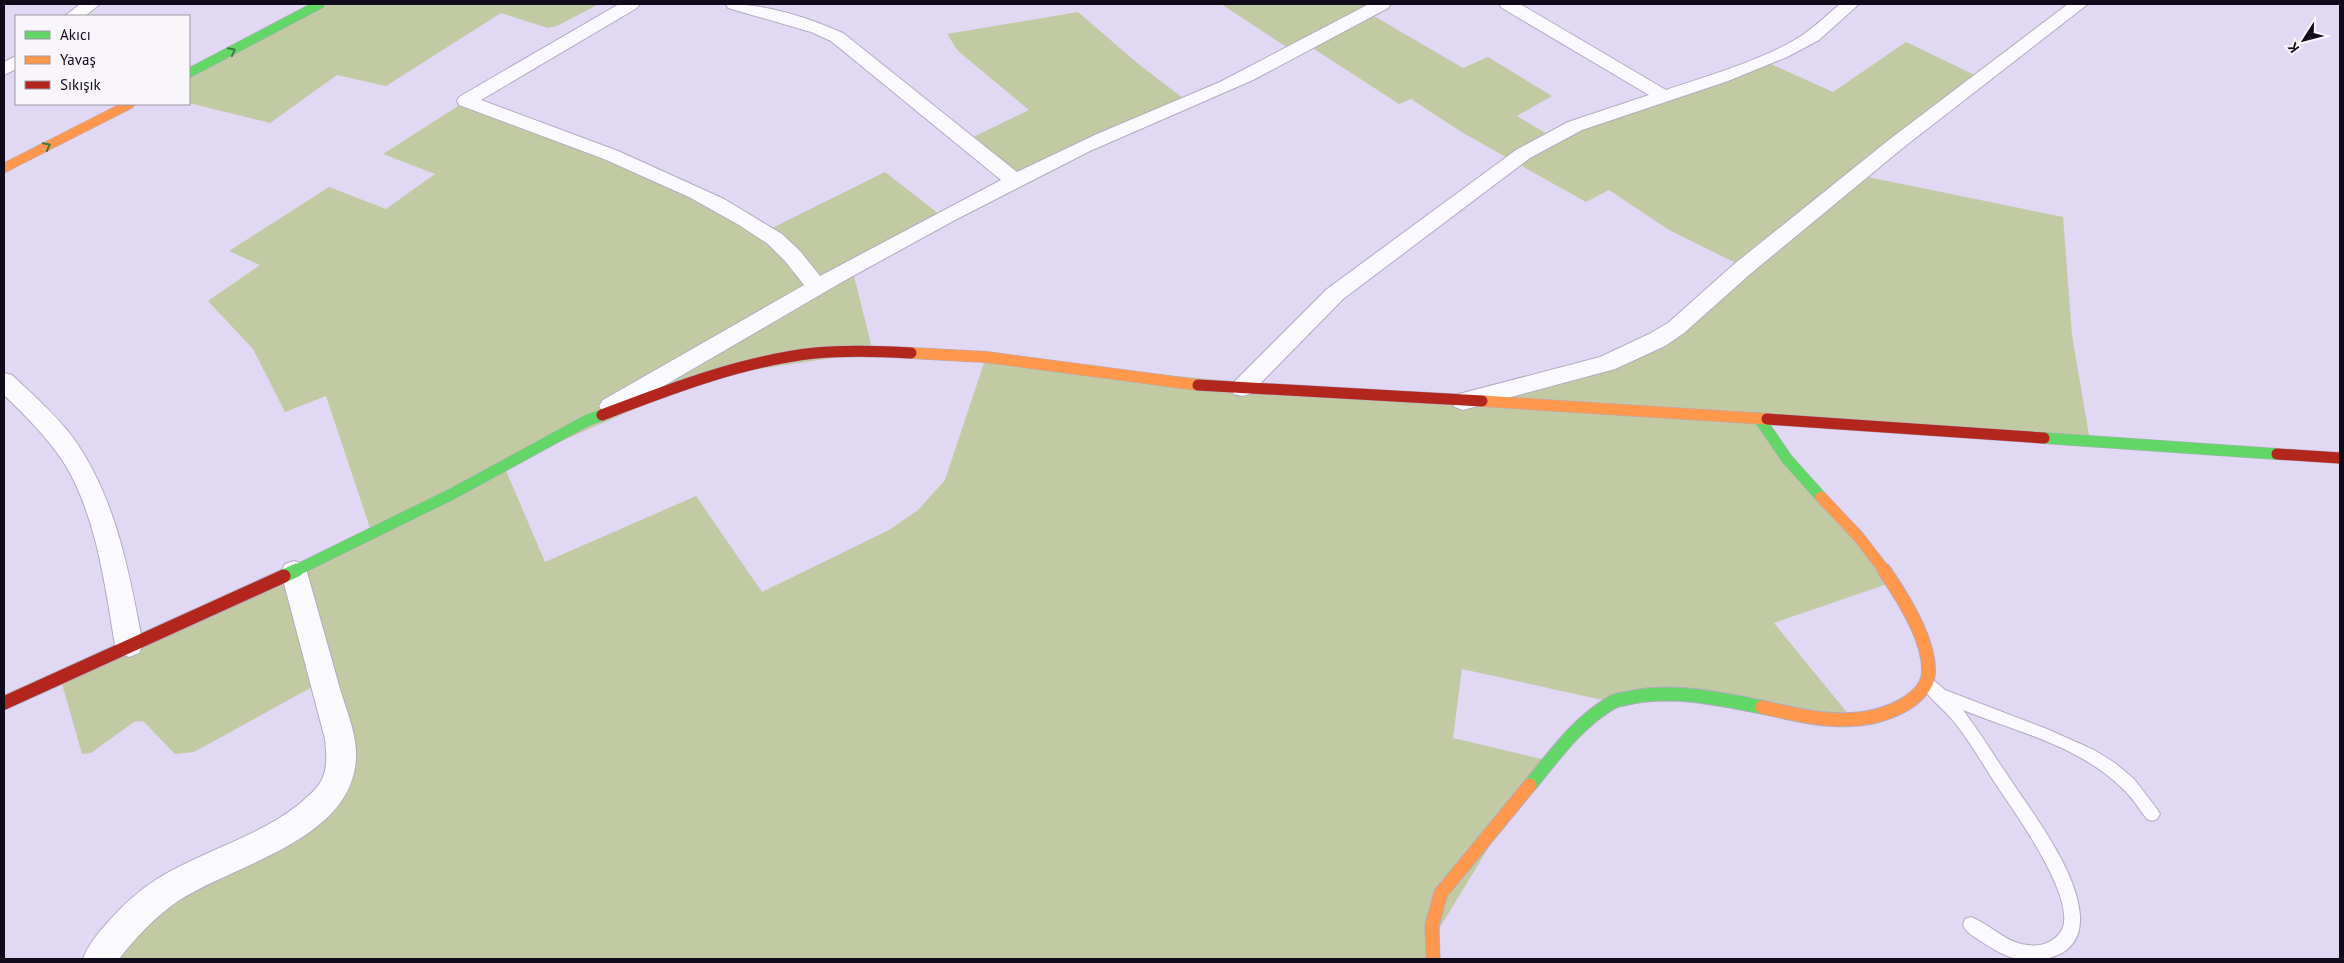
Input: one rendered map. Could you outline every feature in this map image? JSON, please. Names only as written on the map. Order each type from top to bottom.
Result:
[{"type":"street","points":[[75,15],[91,4]]},
{"type":"street","points":[[190,72],[320,4]]},
{"type":"street","points":[[631,4],[466,101],[601,150],[643,168],[712,202],[755,225],[776,240],[794,257],[818,288]]},
{"type":"street","points":[[734,4],[810,26],[838,37],[1015,181]]},
{"type":"street","points":[[4,703],[294,572],[452,494],[586,421],[818,288],[1015,181],[1108,136],[1233,84],[1382,4]]},
{"type":"street","points":[[1508,4],[1663,96]]},
{"type":"street","points":[[1242,388],[1335,294],[1503,168],[1543,142],[1575,126],[1722,77],[1789,50],[1813,36],[1850,4]]},
{"type":"street","points":[[1463,401],[1607,363],[1642,348],[1663,336],[1897,142],[2078,4]]},
{"type":"street","points":[[4,70],[15,62]]},
{"type":"street","points":[[4,168],[128,105]]},
{"type":"street","points":[[586,421],[655,394],[711,376],[800,355],[832,352],[895,352],[986,357],[1131,378],[1242,388],[1759,418],[2340,458]]},
{"type":"street","points":[[4,381],[24,399],[63,442],[82,473],[104,535],[118,586],[129,646]]},
{"type":"street","points":[[1433,959],[1431,942],[1432,917],[1441,893],[1554,756],[1589,719],[1612,702],[1648,693],[1682,693],[1831,720],[1854,721],[1873,718],[1894,710],[1931,687],[1930,660],[1906,606],[1886,570],[1863,541],[1787,459],[1759,418]]},
{"type":"street","points":[[99,959],[117,935],[150,903],[195,875],[300,821],[319,807],[333,789],[340,770],[342,755],[340,739],[294,572]]},
{"type":"lane","points":[[1931,687],[1958,702],[2068,745],[2094,758],[2129,784],[2152,814]]},
{"type":"lane","points":[[1931,687],[1966,726],[2044,843],[2068,895],[2072,914],[2070,931],[2065,942],[2054,950],[2038,954],[2018,952],[1998,943],[1971,925]]},
{"type":"green space","points":[[320,4],[599,4],[559,25],[548,28],[501,13],[386,86],[337,75],[270,123],[190,103],[190,72]]},
{"type":"green space","points":[[1221,4],[1382,4],[1367,12],[1463,68],[1488,57],[1552,96],[1517,116],[1552,137],[1764,61],[1833,92],[1906,42],[1981,78],[1858,175],[2063,217],[2072,335],[2090,441],[1760,418],[1893,582],[1774,623],[1854,721],[1737,701],[1612,702],[1462,669],[1453,738],[1550,761],[1520,796],[1431,942],[1433,959],[99,959],[117,935],[333,789],[323,681],[194,752],[175,754],[143,721],[134,722],[91,753],[82,754],[60,677],[372,534],[326,396],[285,412],[253,349],[208,301],[260,265],[229,251],[329,187],[386,209],[435,174],[383,154],[466,101],[549,130],[764,232],[885,172],[944,218],[852,268],[873,352],[711,376],[504,466],[545,562],[696,496],[762,592],[889,530],[918,510],[945,480],[986,357],[1059,366],[1463,401],[1625,356],[1744,267],[1669,230],[1609,190],[1586,202],[1463,133],[1411,99],[1399,104],[1308,45],[1294,52]]},
{"type":"green space","points":[[1078,12],[1136,62],[1188,102],[1015,181],[965,141],[1029,110],[958,51],[947,34]]},
{"type":"traffic: fast","points":[[190,72],[320,4]]},
{"type":"traffic: fast","points":[[284,576],[452,494],[586,421],[602,415]]},
{"type":"traffic: fast","points":[[1759,418],[1787,459],[1821,497]]},
{"type":"traffic: fast","points":[[2044,438],[2277,454]]},
{"type":"traffic: fast","points":[[1530,785],[1557,751],[1577,730],[1599,711],[1615,701],[1646,695],[1679,694],[1696,695],[1762,707]]},
{"type":"traffic: slow","points":[[4,168],[128,105]]},
{"type":"traffic: slow","points":[[911,353],[986,357],[1198,385]]},
{"type":"traffic: slow","points":[[1482,401],[1767,419]]},
{"type":"traffic: slow","points":[[1762,707],[1797,715],[1833,720],[1867,718],[1908,702],[1920,692],[1928,679],[1929,666],[1919,632],[1899,593],[1870,550],[1821,497]]},
{"type":"traffic: slow","points":[[1433,959],[1432,925],[1441,893],[1530,785]]},
{"type":"traffic: jam","points":[[602,415],[724,372],[775,360],[800,355],[841,351],[911,353]]},
{"type":"traffic: jam","points":[[1198,385],[1482,401]]},
{"type":"traffic: jam","points":[[1767,419],[2044,438]]},
{"type":"traffic: jam","points":[[2277,454],[2340,458]]},
{"type":"traffic: jam","points":[[4,703],[284,576]]}]
